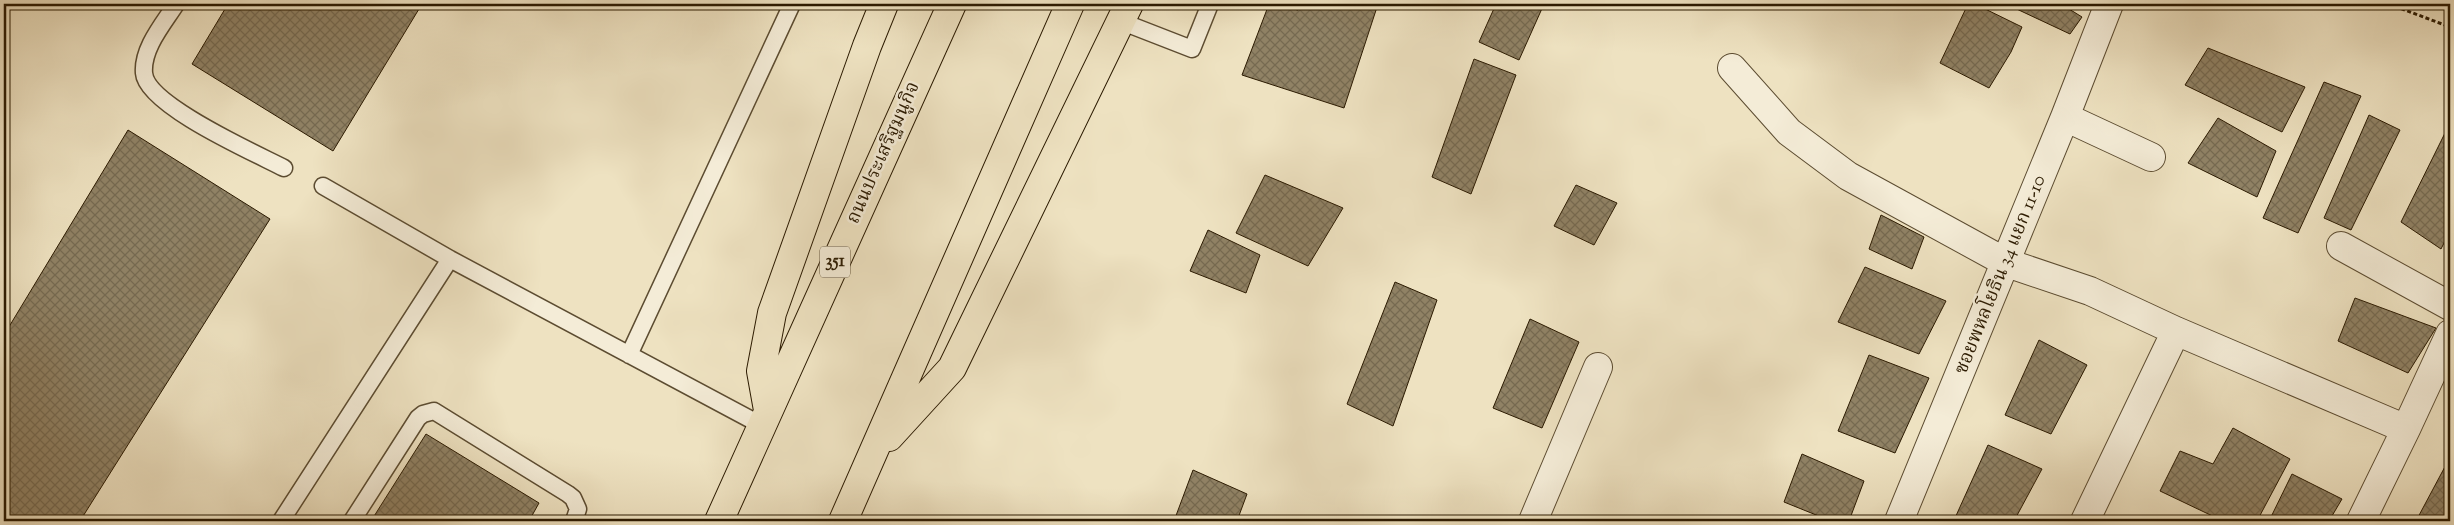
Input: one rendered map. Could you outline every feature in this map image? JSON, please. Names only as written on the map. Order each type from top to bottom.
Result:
[{"type":"main road","points":[[764,418],[761,371],[772,313],[867,46],[884,4]]},
{"type":"main road","name":"ถนนประเสริฐมนูกิจ","points":[[719,521],[952,4]]},
{"type":"main road","points":[[843,521],[1070,4]]},
{"type":"main road","points":[[874,454],[952,368],[1124,13]]},
{"type":"street","name":"ซอยพหลโยธิน 34 แยก 11-10","points":[[1899,521],[2007,263],[2109,4]]},
{"type":"street","points":[[1732,68],[1789,132],[1848,176],[2007,263],[2090,291],[2176,332],[2406,429]]},
{"type":"street","points":[[2065,117],[2151,157]]},
{"type":"street","points":[[2341,246],[2450,306]]},
{"type":"street","points":[[2085,521],[2176,332]]},
{"type":"street","points":[[2361,521],[2450,334]]},
{"type":"street","points":[[1533,521],[1598,367]]},
{"type":"lane","points":[[176,4],[150,46],[145,62],[144,74],[148,86],[157,96],[178,112],[284,168]]},
{"type":"lane","points":[[629,355],[792,4]]},
{"type":"lane","points":[[1124,13],[1144,29],[1192,49],[1210,4]]},
{"type":"lane","points":[[323,186],[450,259],[629,355],[764,418]]},
{"type":"lane","points":[[281,521],[450,259]]},
{"type":"lane","points":[[352,521],[418,418],[423,414],[434,411],[574,498],[578,509],[574,521]]},
{"type":"path","points":[[2389,4],[2450,27]]},
{"type":"building","points":[[228,4],[422,4],[333,151],[192,64]]},
{"type":"building","points":[[1269,4],[1298,10],[1300,4],[1378,4],[1344,108],[1242,75]]},
{"type":"building","points":[[1496,4],[1544,4],[1519,60],[1479,42]]},
{"type":"building","points":[[1968,4],[1975,4],[2022,27],[2011,52],[1989,88],[1940,63]]},
{"type":"building","points":[[2006,4],[2061,4],[2082,17],[2070,34]]},
{"type":"building","points":[[2208,48],[2305,87],[2282,132],[2185,85]]},
{"type":"building","points":[[1474,59],[1516,75],[1471,194],[1432,177]]},
{"type":"building","points":[[2324,82],[2361,96],[2298,233],[2263,218]]},
{"type":"building","points":[[2369,115],[2400,130],[2351,230],[2324,218]]},
{"type":"building","points":[[2218,118],[2276,151],[2257,197],[2188,163]]},
{"type":"building","points":[[128,130],[270,219],[80,521],[4,521],[4,335]]},
{"type":"building","points":[[2445,133],[2450,135],[2450,231],[2441,249],[2401,222]]},
{"type":"building","points":[[1265,175],[1343,208],[1308,266],[1236,233]]},
{"type":"building","points":[[1576,185],[1617,203],[1594,245],[1554,226]]},
{"type":"building","points":[[1881,215],[1924,237],[1912,269],[1869,249]]},
{"type":"building","points":[[1208,230],[1260,255],[1246,293],[1190,271]]},
{"type":"building","points":[[1865,267],[1946,301],[1919,354],[1838,322]]},
{"type":"building","points":[[1395,282],[1437,300],[1393,426],[1347,404]]},
{"type":"building","points":[[2355,298],[2436,328],[2408,373],[2338,341]]},
{"type":"building","points":[[1530,319],[1579,342],[1542,428],[1493,408]]},
{"type":"building","points":[[2039,340],[2087,365],[2051,434],[2005,415]]},
{"type":"building","points":[[1869,355],[1929,378],[1895,453],[1838,431]]},
{"type":"building","points":[[2233,428],[2290,459],[2257,521],[2223,521],[2160,491],[2180,451],[2213,464]]},
{"type":"building","points":[[426,434],[539,503],[529,521],[371,521]]},
{"type":"building","points":[[1988,445],[2042,469],[2014,521],[1963,521],[1955,518]]},
{"type":"building","points":[[1802,454],[1864,481],[1849,521],[1831,521],[1784,502]]},
{"type":"building","points":[[2448,461],[2450,462],[2450,521],[2416,521]]},
{"type":"building","points":[[1193,470],[1247,494],[1237,521],[1174,521]]},
{"type":"building","points":[[2292,474],[2342,499],[2329,521],[2269,521]]}]
